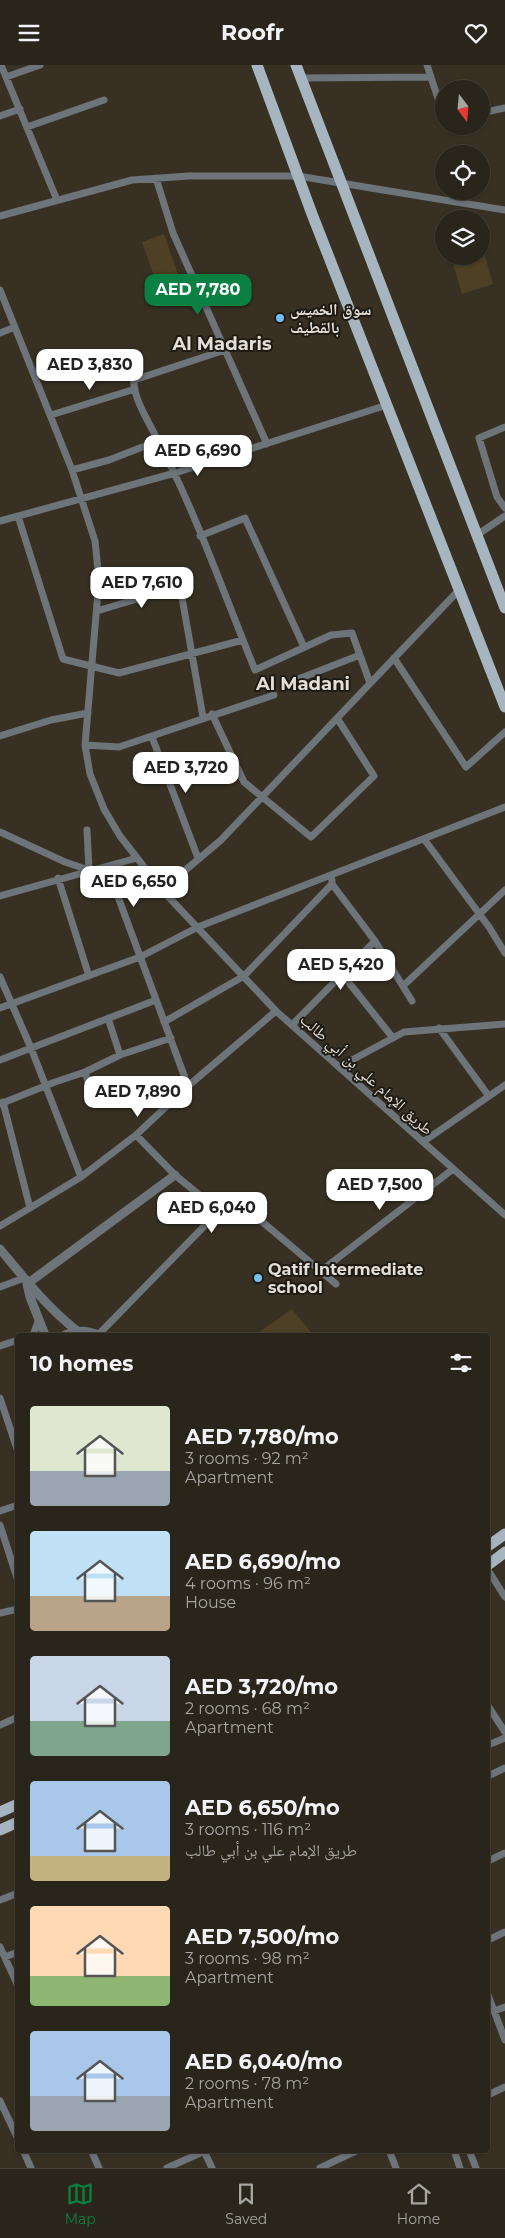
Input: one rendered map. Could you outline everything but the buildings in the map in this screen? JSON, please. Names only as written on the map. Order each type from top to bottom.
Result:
[{"type":"main road","points":[[257,65],[298,176],[505,707]]},
{"type":"main road","points":[[296,65],[505,608]]},
{"type":"main road","points":[[490,1545],[505,1534]]},
{"type":"main road","points":[[490,1563],[505,1552]]},
{"type":"main road","points":[[0,1812],[15,1805]]},
{"type":"main road","points":[[0,1830],[15,1823]]},
{"type":"street","points":[[1,65],[57,200]]},
{"type":"street","points":[[6,77],[40,65]]},
{"type":"street","points":[[427,65],[435,89]]},
{"type":"street","points":[[301,78],[431,77]]},
{"type":"street","points":[[27,127],[104,100]]},
{"type":"street","points":[[490,111],[505,108]]},
{"type":"street","points":[[0,116],[20,109]]},
{"type":"street","points":[[0,216],[132,180],[189,176],[298,176],[340,181],[505,210]]},
{"type":"street","points":[[156,178],[174,233],[267,444]]},
{"type":"street","name":"طريق الإمام علي بن أبي طالب","points":[[0,290],[72,470],[95,541],[99,580],[98,611],[85,745],[90,774],[104,809],[120,836],[162,890],[276,1011],[505,1215]]},
{"type":"street","points":[[0,333],[15,327]]},
{"type":"street","points":[[225,349],[137,378],[133,383],[146,419],[175,473],[255,670],[331,635],[352,633],[370,683]]},
{"type":"street","points":[[51,415],[135,389]]},
{"type":"street","points":[[0,521],[175,473],[387,405]]},
{"type":"street","points":[[505,427],[479,438],[497,497],[505,507]]},
{"type":"street","points":[[72,470],[158,441]]},
{"type":"street","points":[[18,516],[63,659],[119,673],[243,640]]},
{"type":"street","points":[[477,535],[505,516]]},
{"type":"street","points":[[200,536],[245,518],[304,647]]},
{"type":"street","points":[[98,611],[180,586],[203,717]]},
{"type":"street","points":[[162,890],[221,840],[459,589]]},
{"type":"street","points":[[293,681],[360,655]]},
{"type":"street","points":[[394,658],[466,767],[505,732]]},
{"type":"street","points":[[85,745],[119,747],[152,737],[203,717],[274,695]]},
{"type":"street","points":[[0,736],[51,721],[88,713]]},
{"type":"street","points":[[212,714],[244,782],[311,837],[374,776],[337,718]]},
{"type":"street","points":[[152,737],[198,858]]},
{"type":"street","points":[[0,1008],[140,957],[198,927],[505,807]]},
{"type":"street","points":[[88,830],[89,870]]},
{"type":"street","points":[[0,832],[89,870]]},
{"type":"street","points":[[424,839],[480,913],[505,953]]},
{"type":"street","points":[[0,896],[136,858]]},
{"type":"street","points":[[107,867],[188,1086]]},
{"type":"street","points":[[332,875],[332,884],[375,941],[412,1001]]},
{"type":"street","points":[[58,879],[89,976]]},
{"type":"street","points":[[164,1022],[244,976],[332,884]]},
{"type":"street","points":[[403,986],[505,890]]},
{"type":"street","points":[[292,1025],[375,941]]},
{"type":"street","points":[[342,974],[394,1038]]},
{"type":"street","points":[[0,977],[32,1048],[45,1087],[81,1177]]},
{"type":"street","points":[[0,1060],[156,1000]]},
{"type":"street","points":[[0,1226],[81,1177],[136,1135],[188,1086],[276,1011]]},
{"type":"street","points":[[108,1018],[120,1055]]},
{"type":"street","points":[[339,1067],[404,1032],[505,1024]]},
{"type":"street","points":[[439,1028],[488,1095]]},
{"type":"street","points":[[30,1207],[2,1103],[56,1081],[85,1073],[120,1055],[171,1038]]},
{"type":"street","points":[[85,1073],[92,1094]]},
{"type":"street","points":[[423,1142],[505,1085]]},
{"type":"street","points":[[136,1135],[175,1175],[219,1211]]},
{"type":"street","points":[[321,1271],[453,1169]]},
{"type":"street","points":[[0,1287],[26,1281],[175,1175]]},
{"type":"street","points":[[100,1333],[219,1211],[229,1205],[240,1203],[336,1284]]},
{"type":"street","points":[[0,1249],[55,1313],[76,1330]]},
{"type":"street","points":[[26,1281],[30,1297],[44,1333]]},
{"type":"street","points":[[34,1333],[39,1319]]},
{"type":"street","points":[[69,1333],[76,1330],[93,1333]]},
{"type":"street","points":[[0,1346],[15,1341]]},
{"type":"street","points":[[0,1398],[15,1444]]},
{"type":"street","points":[[0,1427],[8,1425]]},
{"type":"street","points":[[0,1511],[15,1506]]},
{"type":"street","points":[[0,1525],[15,1572]]},
{"type":"street","points":[[490,1573],[505,1597]]},
{"type":"street","points":[[0,1613],[15,1610]]},
{"type":"street","points":[[490,1709],[505,1732]]},
{"type":"street","points":[[0,1723],[15,1718]]},
{"type":"street","points":[[490,1744],[505,1738]]},
{"type":"street","points":[[490,1775],[505,1768]]},
{"type":"street","points":[[490,1860],[505,1853]]},
{"type":"street","points":[[0,1900],[15,1894]]},
{"type":"street","points":[[490,1939],[505,1932]]},
{"type":"street","points":[[0,1947],[15,1980]]},
{"type":"street","points":[[4,1957],[15,1953]]},
{"type":"street","points":[[490,2000],[505,2041]]},
{"type":"street","points":[[494,2011],[505,2007]]},
{"type":"street","points":[[490,2094],[505,2087]]},
{"type":"street","points":[[0,2101],[15,2133]]},
{"type":"street","points":[[24,2153],[31,2168]]},
{"type":"street","points":[[92,2153],[99,2168]]},
{"type":"street","points":[[167,2168],[201,2153]]},
{"type":"street","points":[[207,2153],[212,2168]]},
{"type":"street","points":[[320,2168],[352,2153]]},
{"type":"street","points":[[390,2153],[396,2168]]},
{"type":"street","points":[[455,2153],[460,2168]]},
{"type":"street","points":[[470,2153],[476,2168]]},
{"type":"shaded area","points":[[164,234],[178,274],[156,282],[142,242]]},
{"type":"shaded area","points":[[454,265],[487,265],[493,284],[462,294]]},
{"type":"shaded area","points":[[292,1309],[311,1333],[258,1333]]},
{"type":"place","name":"سوق الخميس بالقطيف","points":[[280,318]]},
{"type":"place","name":"Qatif Intermediate school","points":[[258,1278]]},
{"type":"district","name":"Al Madaris","points":[[222,344]]},
{"type":"district","name":"Al Madani","points":[[303,684]]}]
